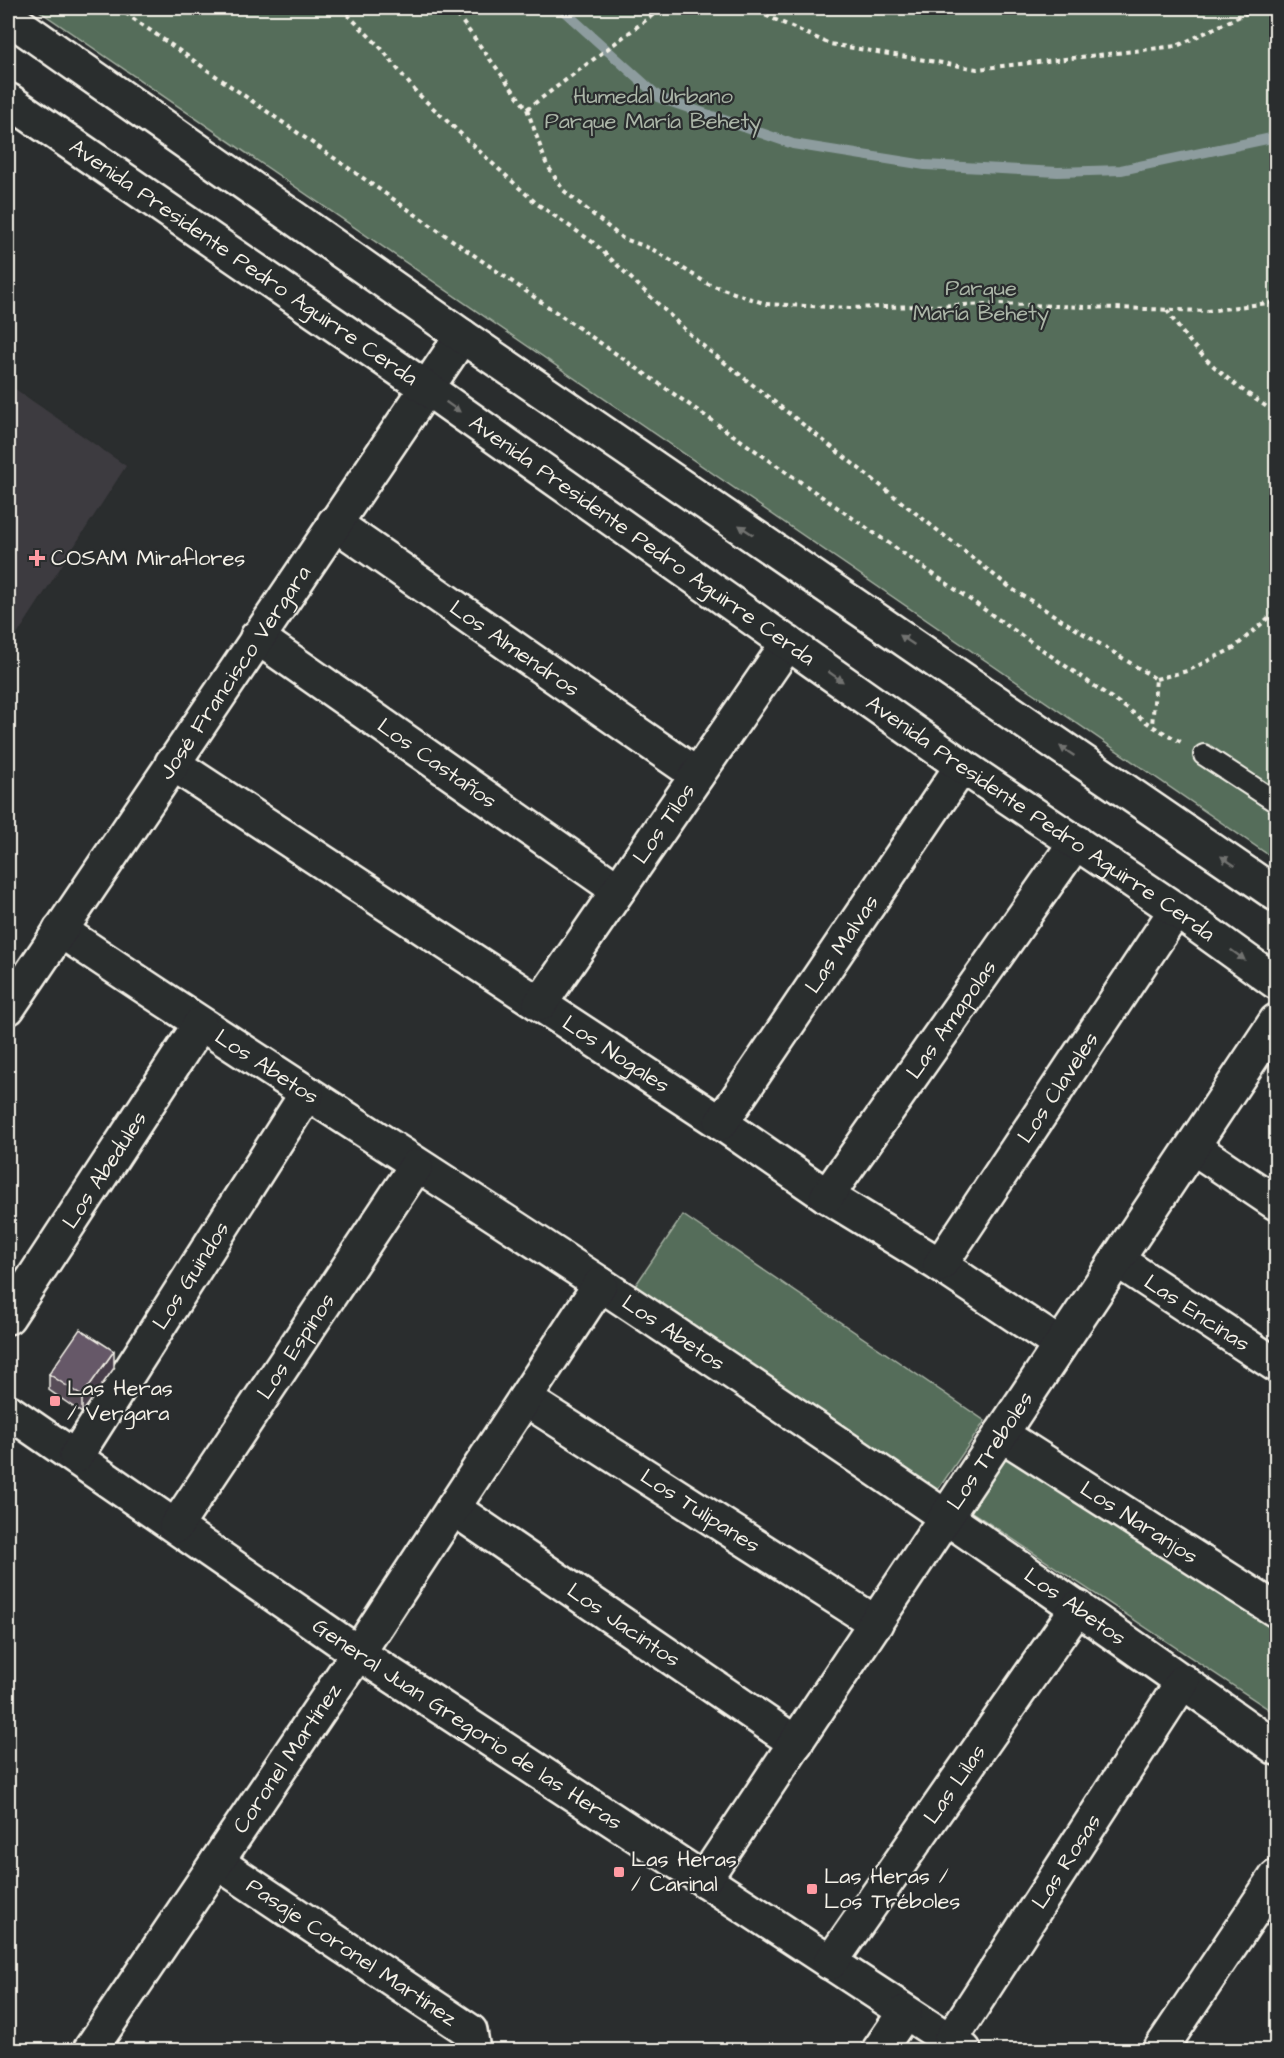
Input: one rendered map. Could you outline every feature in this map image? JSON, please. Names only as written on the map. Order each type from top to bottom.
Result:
[{"type":"street","points":[[8,17],[462,336],[1276,894]]},
{"type":"street","name":"Avenida Presidente Pedro Aguirre Cerda","points":[[8,100],[425,387],[962,766],[1176,910],[1276,982]]},
{"type":"street","name":"José Francisco Vergara","points":[[8,1008],[425,387],[462,336]]},
{"type":"street","name":"Los Almendros","points":[[334,522],[698,775]]},
{"type":"street","name":"Los Castaños","points":[[257,637],[618,890]]},
{"type":"street","name":"Los Tilos","points":[[540,1004],[788,643]]},
{"type":"street","name":"Los Nogales","points":[[172,763],[721,1123],[827,1196],[940,1265],[1060,1345]]},
{"type":"street","name":"Las Malvas","points":[[721,1123],[962,766]]},
{"type":"street","name":"Las Amapolas","points":[[827,1196],[1076,842]]},
{"type":"street","name":"Los Claveles","points":[[940,1265],[1176,910]]},
{"type":"street","name":"Los Abetos","points":[[60,930],[416,1166],[600,1284],[1078,1606],[1276,1748]]},
{"type":"street","name":"Los Treboles","points":[[704,1880],[1276,1021]]},
{"type":"street","name":"Los Abedules","points":[[8,1317],[200,1024]]},
{"type":"street","name":"Los Guindos","points":[[76,1456],[307,1093]]},
{"type":"street","points":[[1193,1147],[1276,1203]]},
{"type":"street","name":"Los Espinos","points":[[176,1526],[416,1166]]},
{"type":"street","name":"Las Encinas","points":[[1117,1260],[1276,1365]]},
{"type":"street","name":"Coronel Martínez","points":[[90,2050],[358,1653],[600,1284]]},
{"type":"street","name":"Los Tulipanes","points":[[525,1399],[876,1623]]},
{"type":"street","name":"General Juan Gregorio de las Heras","points":[[8,1411],[358,1653],[957,2046]]},
{"type":"street","name":"Los Naranjos","points":[[1001,1434],[1276,1610]]},
{"type":"street","name":"Los Jacintos","points":[[453,1508],[796,1743]]},
{"type":"street","name":"Las Lilas","points":[[830,1963],[1078,1606]]},
{"type":"street","name":"Las Rosas","points":[[957,2046],[1183,1681]]},
{"type":"street","name":"Pasaje Coronel Martínez","points":[[217,1862],[470,2031],[473,2050]]},
{"type":"street","points":[[1160,2050],[1276,1877]]},
{"type":"street","points":[[879,2050],[905,2012]]},
{"type":"lane","points":[[1204,755],[1276,802]]},
{"type":"path","points":[[118,8],[1152,726],[1156,679]]},
{"type":"path","points":[[341,8],[381,48],[416,92],[536,203],[594,243],[697,341],[1012,589],[1156,679],[1187,672],[1234,648],[1276,610]]},
{"type":"path","points":[[452,8],[527,109],[546,163],[563,190],[622,238],[652,249],[708,284],[766,304],[850,308],[996,304],[1207,311],[1276,302]]},
{"type":"path","points":[[527,109],[662,8]]},
{"type":"path","points":[[748,8],[830,44],[977,69],[1177,46],[1257,8]]},
{"type":"path","points":[[1166,310],[1183,336],[1233,384],[1276,413]]},
{"type":"shaded area","name":"COSAM Miraflores","points":[[8,384],[126,466],[8,649]]},
{"type":"green space","name":"Parque María Behety","points":[[35,8],[1276,8],[1276,860]]},
{"type":"green space","points":[[683,1215],[985,1421],[937,1491],[635,1286]]},
{"type":"green space","points":[[1011,1449],[1276,1625],[1276,1714],[969,1510]]},
{"type":"building","points":[[80,1329],[114,1351],[82,1396],[49,1374]]},
{"type":"waterway","points":[[563,8],[660,98],[793,144],[925,165],[1058,172],[1121,170],[1276,137]]},
{"type":"place","name":"COSAM Miraflores","points":[[37,558]]},
{"type":"place","name":"Las Heras / Vergara","points":[[55,1401]]},
{"type":"place","name":"Las Heras / Carinal","points":[[619,1872]]},
{"type":"place","name":"Las Heras / Los Tréboles","points":[[812,1889]]},
{"type":"park label","name":"Humedal Urbano Parque María Behety","points":[[653,108]]}]
